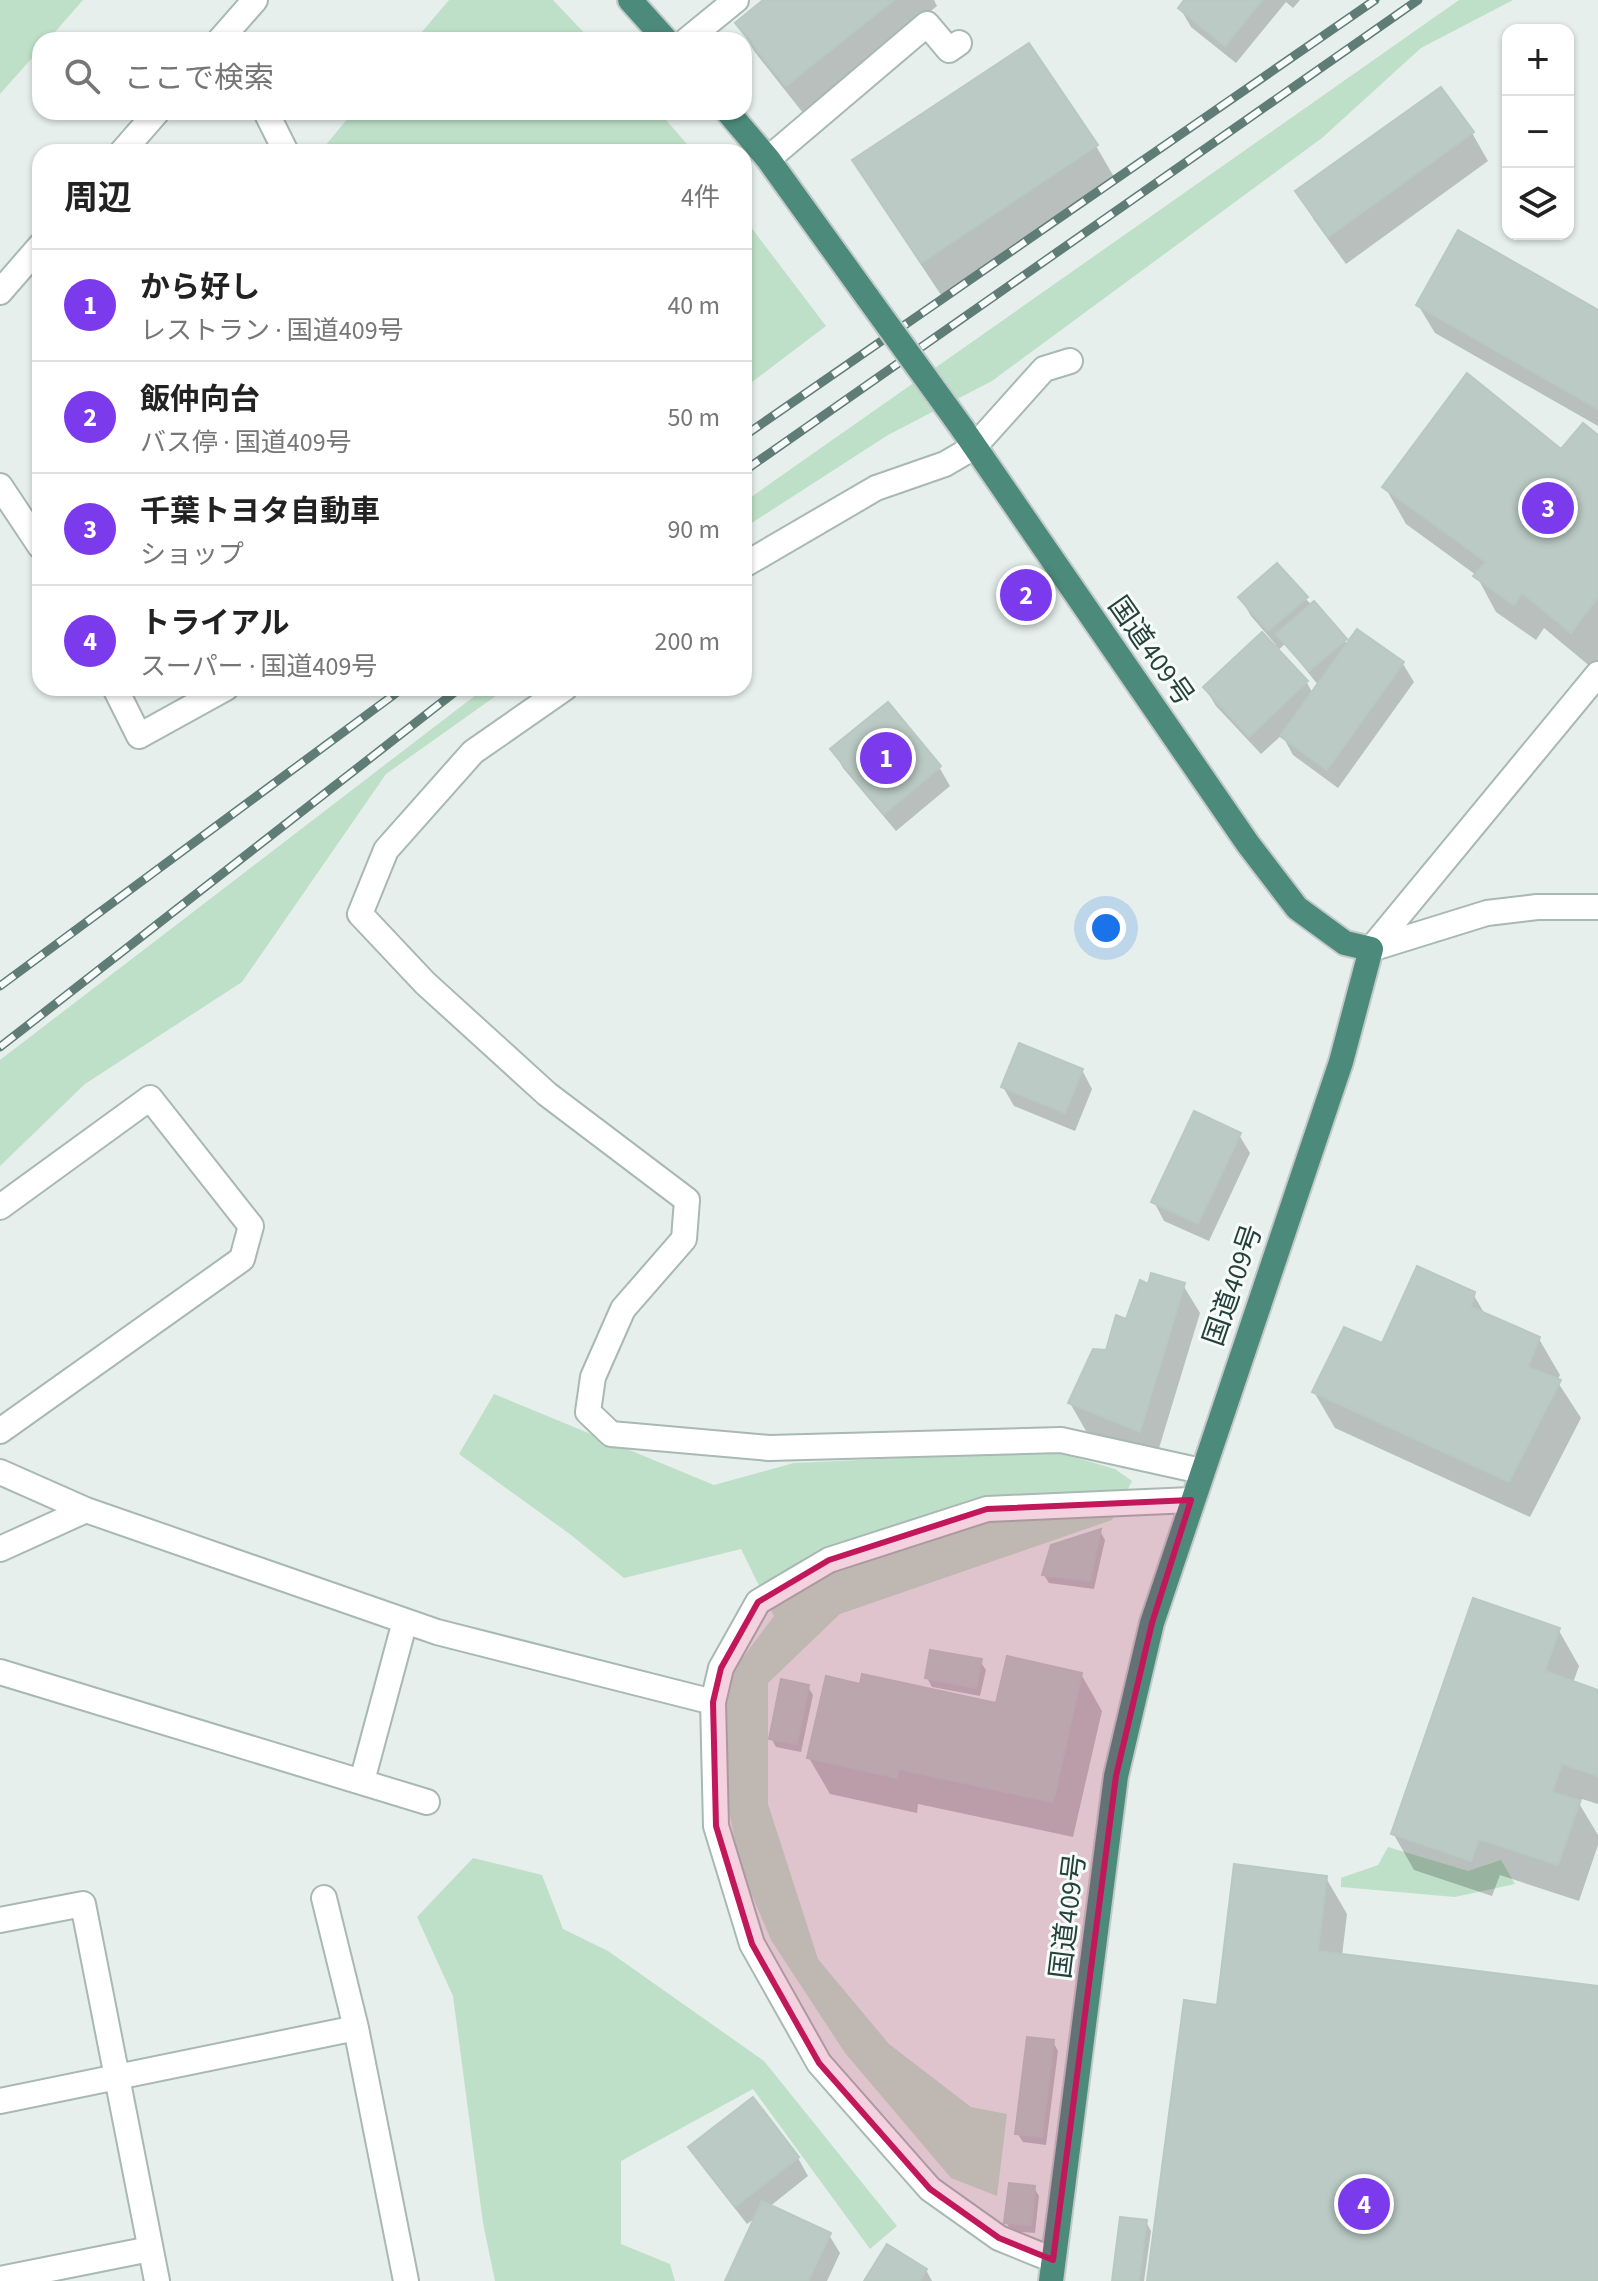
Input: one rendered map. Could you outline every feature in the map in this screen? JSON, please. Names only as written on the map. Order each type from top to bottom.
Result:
[{"type":"highway","points":[[630,0],[659,32]]},
{"type":"highway","name":"国道409号","points":[[735,120],[768,159],[968,438],[1239,831],[1297,908],[1345,943],[1371,949],[1341,1062],[1152,1623],[1116,1776],[1052,2271]]},
{"type":"street","points":[[230,32],[255,0]]},
{"type":"street","points":[[697,32],[736,0]]},
{"type":"street","points":[[768,159],[927,24],[949,50],[959,43]]},
{"type":"street","points":[[129,144],[150,120]]},
{"type":"street","points":[[270,120],[282,144]]},
{"type":"street","points":[[0,292],[32,255]]},
{"type":"street","points":[[752,560],[876,488],[945,464],[968,438],[1044,369],[1070,361]]},
{"type":"street","points":[[0,486],[32,534]]},
{"type":"street","points":[[1371,949],[1598,674]]},
{"type":"street","points":[[119,696],[139,736],[212,696]]},
{"type":"street","points":[[554,696],[473,752],[386,850],[360,914],[425,983],[547,1094],[687,1200],[684,1239],[623,1309],[593,1377],[588,1412],[611,1434],[769,1448],[1061,1440],[1201,1471]]},
{"type":"street","points":[[1371,949],[1487,913],[1537,907],[1598,907]]},
{"type":"street","points":[[0,1207],[150,1098],[251,1226],[242,1259],[0,1431]]},
{"type":"street","points":[[0,1472],[86,1510],[437,1632],[713,1702]]},
{"type":"street","points":[[1052,2271],[930,2189],[819,2063],[752,1944],[716,1826],[713,1702],[721,1668],[758,1602],[829,1560],[987,1509],[1191,1500]]},
{"type":"street","points":[[0,1549],[86,1510]]},
{"type":"street","points":[[362,1781],[405,1621]]},
{"type":"street","points":[[0,1672],[427,1802]]},
{"type":"street","points":[[324,1898],[356,2028],[406,2281]]},
{"type":"street","points":[[0,1920],[83,1904],[157,2281]]},
{"type":"street","points":[[0,2101],[356,2028]]},
{"type":"street","points":[[0,2279],[150,2249]]},
{"type":"highlighted area","points":[[1191,1500],[1152,1623],[1116,1776],[1053,2260],[999,2238],[930,2189],[819,2063],[752,1944],[716,1826],[713,1702],[721,1668],[758,1602],[829,1560],[987,1509]]},
{"type":"green space","points":[[0,0],[83,0],[55,32],[32,32],[32,58],[0,94]]},
{"type":"green space","points":[[449,0],[553,0],[583,32],[422,32]]},
{"type":"green space","points":[[1459,0],[1513,0],[1421,48],[1322,138],[992,381],[888,435],[752,523],[752,496]]},
{"type":"green space","points":[[346,120],[666,120],[687,144],[327,144]]},
{"type":"green space","points":[[752,229],[826,326],[752,382]]},
{"type":"green space","points":[[475,696],[496,696],[386,774],[242,982],[85,1084],[0,1166],[0,1060]]},
{"type":"green space","points":[[494,1394],[714,1485],[794,1463],[989,1454],[1063,1454],[1115,1469],[1132,1481],[1112,1520],[840,1614],[768,1683],[768,1804],[818,1959],[889,2044],[971,2107],[1007,2114],[997,2196],[951,2178],[845,2053],[771,1940],[740,1867],[728,1806],[725,1730],[729,1676],[774,1616],[741,1549],[624,1578],[571,1535],[459,1454]]},
{"type":"green space","points":[[1388,1847],[1468,1871],[1501,1860],[1515,1884],[1455,1897],[1341,1887],[1341,1878],[1378,1865]]},
{"type":"green space","points":[[473,1858],[542,1875],[563,1929],[608,1951],[764,2061],[897,2226],[870,2249],[753,2089],[621,2161],[621,2244],[670,2264],[675,2281],[495,2281],[483,2223],[453,1996],[417,1917]]},
{"type":"building","points":[[763,0],[894,0],[786,86],[752,44],[752,32],[742,32],[735,23]]},
{"type":"building","points":[[1184,0],[1262,0],[1225,46],[1178,8]]},
{"type":"building","points":[[1029,43],[1098,145],[921,263],[852,160]]},
{"type":"building","points":[[1441,87],[1474,132],[1328,237],[1295,191]]},
{"type":"building","points":[[1458,230],[1598,310],[1598,409],[1416,305]]},
{"type":"building","points":[[1467,373],[1561,449],[1583,423],[1598,435],[1598,597],[1571,633],[1522,593],[1514,605],[1473,576],[1486,562],[1382,487]]},
{"type":"building","points":[[1277,563],[1308,597],[1268,631],[1238,597]]},
{"type":"building","points":[[1314,601],[1347,639],[1309,671],[1276,634]]},
{"type":"building","points":[[1357,629],[1404,662],[1327,770],[1280,736]]},
{"type":"building","points":[[1262,632],[1308,681],[1249,737],[1203,687]]},
{"type":"building","points":[[888,702],[941,766],[884,814],[830,749]]},
{"type":"building","points":[[1019,1043],[1083,1069],[1065,1113],[1001,1087]]},
{"type":"building","points":[[1194,1111],[1241,1133],[1198,1224],[1151,1202]]},
{"type":"building","points":[[1417,1266],[1475,1292],[1471,1307],[1540,1337],[1528,1367],[1561,1380],[1509,1482],[1312,1392],[1344,1327],[1382,1343]]},
{"type":"building","points":[[1151,1273],[1185,1283],[1140,1432],[1068,1403],[1093,1349],[1106,1350],[1116,1315],[1126,1319],[1140,1280],[1148,1284]]},
{"type":"building","points":[[1101,1529],[1090,1581],[1042,1575],[1051,1545]]},
{"type":"building","points":[[1473,1598],[1560,1628],[1545,1671],[1598,1690],[1598,1776],[1562,1764],[1552,1792],[1580,1801],[1558,1865],[1479,1839],[1471,1861],[1391,1834]]},
{"type":"building","points":[[930,1650],[982,1659],[976,1688],[925,1678]]},
{"type":"building","points":[[1007,1656],[1082,1673],[1053,1802],[898,1769],[897,1778],[807,1758],[826,1676],[860,1684],[862,1674],[996,1703]]},
{"type":"building","points":[[781,1679],[809,1685],[797,1744],[769,1739]]},
{"type":"building","points":[[1234,1864],[1327,1876],[1318,1951],[1598,1986],[1598,2281],[1147,2281],[1184,2000],[1217,2005]]},
{"type":"building","points":[[1027,2037],[1054,2040],[1042,2137],[1015,2134]]},
{"type":"building","points":[[753,2097],[799,2157],[735,2207],[688,2147]]},
{"type":"building","points":[[1009,2183],[1035,2186],[1031,2225],[1004,2223]]},
{"type":"building","points":[[762,2201],[831,2233],[808,2281],[725,2281]]},
{"type":"building","points":[[1120,2217],[1147,2220],[1139,2281],[1112,2281]]},
{"type":"building","points":[[887,2244],[927,2269],[920,2281],[864,2281]]},
{"type":"railway","points":[[752,430],[1375,0]]},
{"type":"railway","points":[[752,465],[1418,0]]},
{"type":"railway","points":[[0,986],[392,696]]},
{"type":"railway","points":[[0,1047],[450,696]]},
{"type":"place","name":"千葉トヨタ自動車","points":[[1548,508]]},
{"type":"place","name":"飯仲向台","points":[[1026,595]]},
{"type":"place","name":"から好し","points":[[886,758]]},
{"type":"place","name":"トライアル","points":[[1364,2204]]}]
